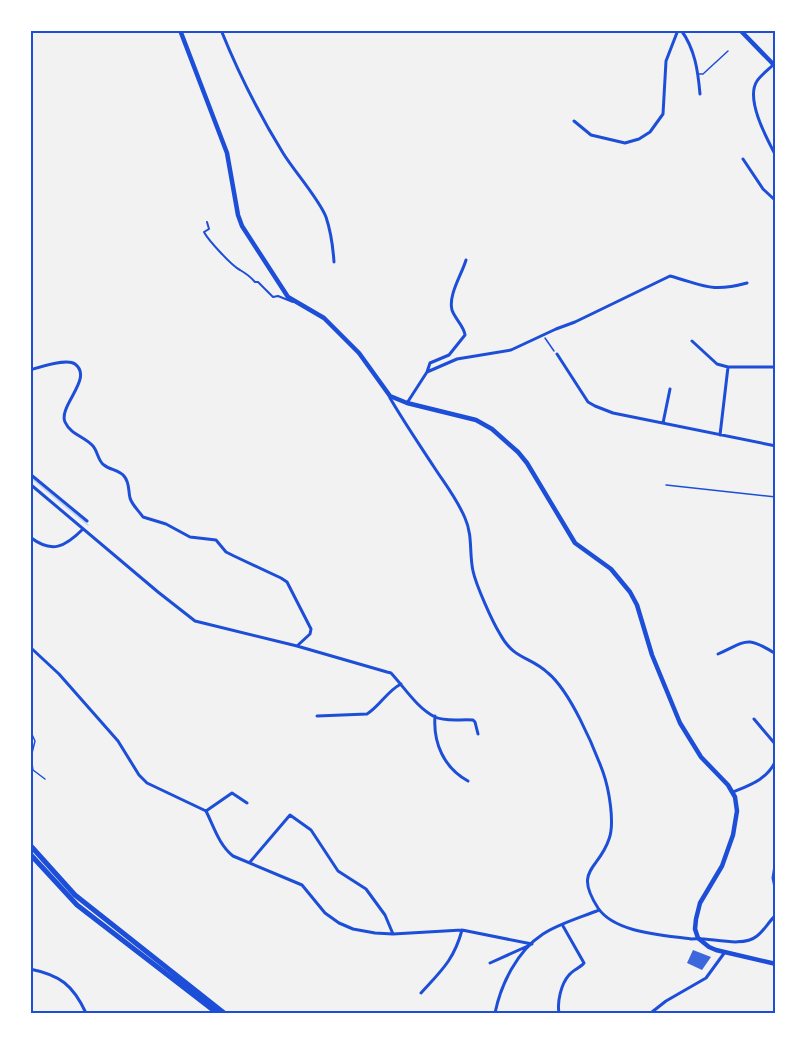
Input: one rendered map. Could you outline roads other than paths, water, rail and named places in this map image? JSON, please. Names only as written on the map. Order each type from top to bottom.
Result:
[{"type":"main road","points":[[180,30],[227,153],[242,226],[280,286],[294,302],[324,318],[359,353],[390,396],[407,403],[476,420],[501,436],[523,457],[575,543],[611,569],[630,592],[637,605],[652,655],[680,723],[701,757],[732,792],[737,812],[733,835],[725,858],[700,903],[695,928],[698,938],[709,947],[776,964]]},
{"type":"main road","points":[[740,30],[775,66]]},
{"type":"main road","points":[[30,845],[75,895],[224,1013]]},
{"type":"main road","points":[[30,854],[77,905],[217,1013]]},
{"type":"street","points":[[220,30],[271,132],[325,215],[332,240],[334,262]]},
{"type":"street","points":[[574,121],[591,135],[625,142],[639,140],[650,132],[663,114],[666,61],[680,30],[689,40],[698,74],[700,94]]},
{"type":"street","points":[[775,66],[757,81],[753,97],[756,112],[776,156]]},
{"type":"street","points":[[743,159],[763,189],[776,201]]},
{"type":"street","points":[[207,222],[209,229],[204,232],[208,239],[230,261],[255,282],[258,282],[273,297],[278,296],[294,302]]},
{"type":"street","points":[[407,403],[427,372],[430,363],[436,358],[449,355],[465,335],[451,305],[466,260]]},
{"type":"street","points":[[427,372],[457,359],[511,350],[670,276],[708,288],[747,283]]},
{"type":"street","points":[[692,340],[717,364],[728,367],[776,367]]},
{"type":"street","points":[[557,354],[591,404],[614,412],[776,446]]},
{"type":"street","points":[[30,370],[67,362],[74,363],[78,368],[80,380],[73,398],[65,407],[64,418],[67,425],[72,432],[94,447],[103,464],[123,474],[129,486],[130,499],[143,517],[166,524],[190,537],[216,540],[226,552],[287,582],[311,629],[310,634],[297,646]]},
{"type":"street","points":[[720,435],[728,367]]},
{"type":"street","points":[[663,423],[670,388]]},
{"type":"street","points":[[390,396],[405,425],[449,488],[465,517],[472,544],[474,576],[500,634],[514,652],[543,668],[558,683],[584,728],[603,772],[608,792],[611,831],[607,844],[590,870],[587,879],[589,890],[599,910],[614,923],[630,929],[711,941],[751,939],[758,935],[776,915]]},
{"type":"street","points":[[30,474],[87,521]]},
{"type":"street","points":[[30,484],[195,621],[297,646],[387,672],[421,706],[435,716],[472,720],[476,722],[478,734]]},
{"type":"street","points":[[30,537],[38,543],[54,547],[70,542],[83,530]]},
{"type":"street","points":[[718,654],[736,644],[752,641],[760,643],[776,654]]},
{"type":"street","points":[[30,647],[59,674],[118,741],[139,775],[147,783],[206,811],[225,850],[233,856],[302,885],[310,892],[325,914],[339,923],[364,931],[393,934],[462,930],[531,944]]},
{"type":"street","points":[[317,716],[366,714],[373,710],[390,691],[401,684]]},
{"type":"street","points":[[435,716],[435,740],[440,750],[451,769],[468,781]]},
{"type":"street","points":[[754,719],[776,745]]},
{"type":"street","points":[[732,792],[760,780],[769,773],[776,760]]},
{"type":"street","points":[[206,811],[232,793],[247,803]]},
{"type":"street","points":[[250,862],[290,815],[311,830],[338,871],[366,890],[384,915],[393,934]]},
{"type":"street","points":[[776,860],[773,878],[776,892]]},
{"type":"street","points":[[495,1013],[510,970],[531,944],[543,934],[599,910]]},
{"type":"street","points":[[559,1013],[560,994],[569,976],[584,963],[563,926]]},
{"type":"street","points":[[421,993],[452,958],[462,930]]},
{"type":"street","points":[[490,963],[531,944]]},
{"type":"street","points":[[652,1012],[666,1001],[706,978],[725,952]]},
{"type":"street","points":[[30,969],[52,974],[64,981],[87,1013]]},
{"type":"lane","points":[[698,74],[703,74],[728,51]]},
{"type":"lane","points":[[666,485],[776,497]]},
{"type":"lane","points":[[30,730],[35,741],[31,757],[33,770],[45,779]]},
{"type":"waterway","points":[[30,477],[88,525]]}]
